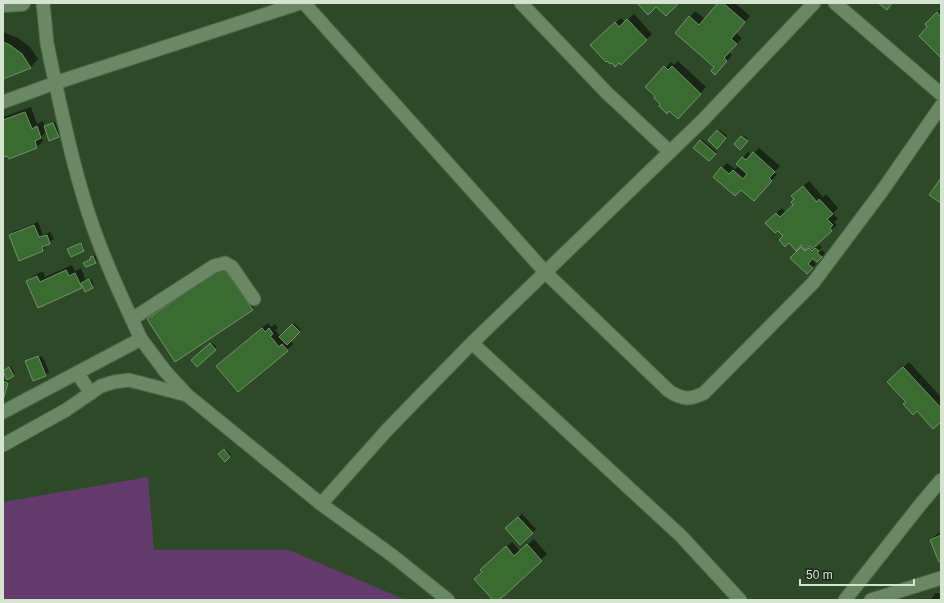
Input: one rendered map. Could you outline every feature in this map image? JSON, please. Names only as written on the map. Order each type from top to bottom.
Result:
[{"type":"street","points":[[3,4],[22,3]]},
{"type":"street","points":[[43,3],[47,43],[55,83],[84,199],[97,236],[141,339],[165,371],[188,395],[321,504],[393,556],[448,600]]},
{"type":"street","points":[[3,102],[55,83],[300,3]]},
{"type":"street","points":[[304,3],[546,273],[669,391],[676,396],[684,398],[694,398],[704,393],[813,283],[882,191],[941,106]]},
{"type":"street","points":[[521,3],[606,92],[670,152]]},
{"type":"street","points":[[321,504],[387,430],[472,342],[546,273],[703,120],[772,45],[814,3]]},
{"type":"street","points":[[835,3],[941,94]]},
{"type":"street","points":[[132,319],[214,266],[225,263],[232,266],[254,299]]},
{"type":"street","points":[[3,412],[141,339]]},
{"type":"street","points":[[472,342],[681,536],[740,600]]},
{"type":"street","points":[[77,373],[91,393]]},
{"type":"street","points":[[3,444],[66,410],[109,383],[129,380],[188,395]]},
{"type":"street","points":[[845,600],[941,480]]},
{"type":"street","points":[[871,600],[941,578]]},
{"type":"shaded area","points":[[148,477],[154,550],[289,550],[406,600],[3,600],[3,502]]},
{"type":"building","points":[[637,3],[679,3],[666,16],[656,7],[648,15]]},
{"type":"building","points":[[718,3],[723,3],[745,22],[731,39],[737,44],[724,58],[727,61],[715,75],[711,71],[714,67],[675,33],[689,16],[699,25]]},
{"type":"building","points":[[878,3],[892,3],[887,10]]},
{"type":"building","points":[[937,12],[941,17],[941,58],[919,36],[927,27],[925,24]]},
{"type":"building","points":[[627,19],[647,40],[621,65],[619,63],[615,67],[612,63],[610,64],[607,61],[606,62],[590,45],[615,22],[619,27]]},
{"type":"building","points":[[3,42],[10,45],[22,54],[31,68],[3,79]]},
{"type":"building","points":[[664,66],[668,70],[672,66],[701,94],[678,119],[669,111],[667,114],[659,106],[660,104],[654,98],[655,96],[645,87]]},
{"type":"building","points":[[25,112],[32,129],[37,126],[41,138],[35,141],[37,148],[9,159],[7,156],[3,157],[3,120]]},
{"type":"building","points":[[53,123],[59,137],[49,141],[44,126]]},
{"type":"building","points":[[717,130],[726,138],[717,149],[708,140]]},
{"type":"building","points":[[741,136],[748,141],[740,150],[734,144]]},
{"type":"building","points":[[700,140],[716,154],[709,161],[693,148]]},
{"type":"building","points":[[753,152],[775,172],[769,178],[772,181],[754,201],[741,190],[735,196],[713,177],[721,167],[729,174],[733,170],[743,179],[747,174],[736,164],[742,157],[746,160]]},
{"type":"building","points":[[941,178],[941,203],[929,195]]},
{"type":"building","points":[[803,186],[817,202],[819,199],[833,214],[827,219],[833,225],[830,228],[832,231],[812,249],[810,246],[805,250],[801,245],[796,251],[789,243],[785,247],[779,240],[783,236],[778,231],[775,233],[765,223],[776,213],[780,217],[793,205],[791,202],[794,199],[791,196]]},
{"type":"building","points":[[34,225],[39,237],[47,235],[50,244],[42,247],[43,251],[19,261],[9,235]]},
{"type":"building","points":[[81,243],[84,251],[71,257],[67,249]]},
{"type":"building","points":[[801,247],[805,251],[809,248],[812,251],[815,248],[819,251],[817,253],[822,257],[817,262],[813,258],[808,264],[813,268],[807,274],[790,258]]},
{"type":"building","points":[[93,256],[96,263],[86,267],[83,263],[91,259],[90,257]]},
{"type":"building","points":[[223,267],[253,310],[175,362],[147,319]]},
{"type":"building","points":[[66,270],[69,276],[75,273],[82,288],[38,308],[26,281],[37,276],[40,282]]},
{"type":"building","points":[[89,279],[93,288],[85,292],[81,283]]},
{"type":"building","points":[[292,324],[300,332],[287,345],[279,337]]},
{"type":"building","points":[[262,328],[265,332],[269,328],[273,334],[270,336],[279,347],[282,344],[288,351],[238,392],[216,366]]},
{"type":"building","points":[[210,343],[216,350],[197,367],[191,360]]},
{"type":"building","points":[[38,356],[46,376],[33,381],[25,361]]},
{"type":"building","points":[[9,367],[14,376],[7,380],[3,371]]},
{"type":"building","points":[[903,367],[941,408],[941,422],[933,429],[917,411],[913,415],[903,404],[906,402],[887,382]]},
{"type":"building","points":[[3,381],[8,383],[4,397],[3,397]]},
{"type":"building","points":[[224,449],[230,457],[225,462],[218,454]]},
{"type":"building","points":[[518,517],[533,533],[520,545],[505,528]]},
{"type":"building","points":[[941,535],[941,561],[939,562],[930,540]]},
{"type":"building","points":[[527,544],[542,561],[505,595],[498,600],[493,600],[474,579],[482,572],[480,570],[506,546],[514,556]]}]
